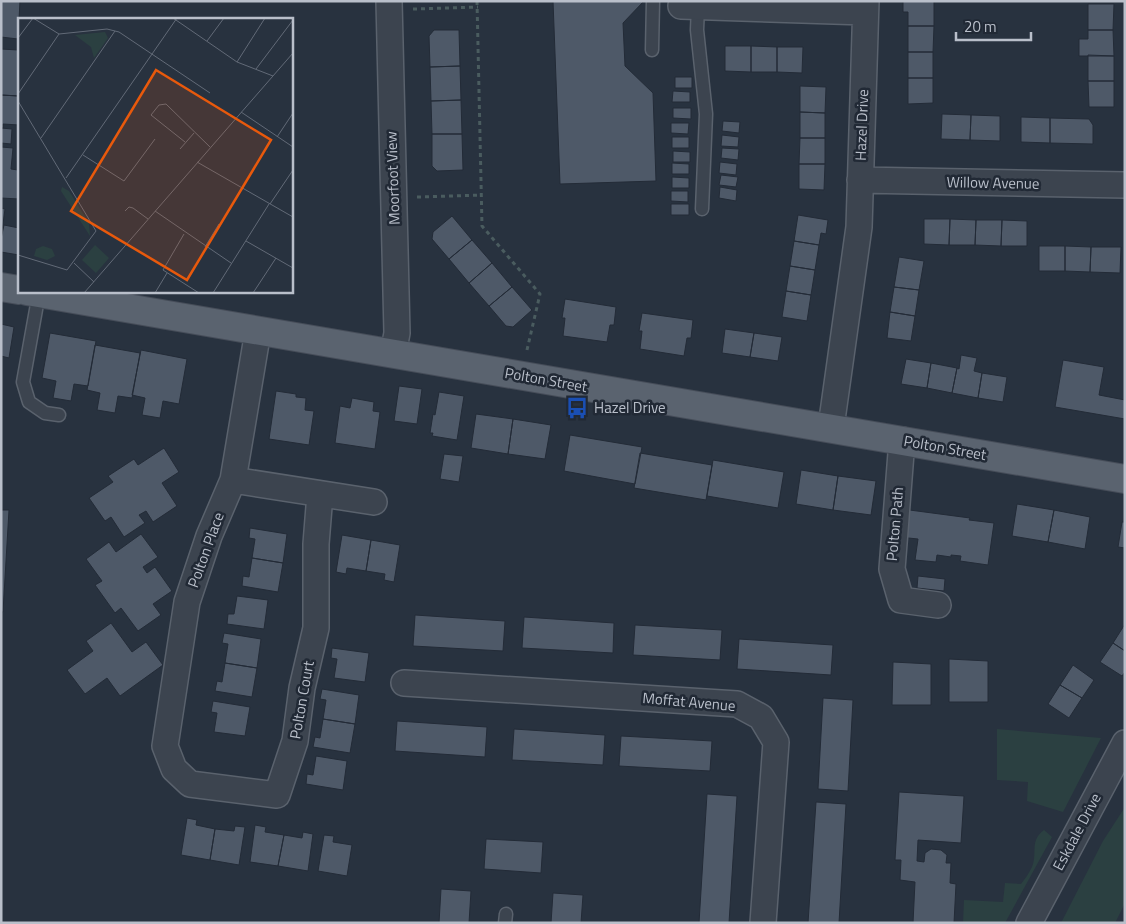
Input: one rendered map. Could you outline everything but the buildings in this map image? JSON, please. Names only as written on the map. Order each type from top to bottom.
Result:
[{"type":"main road","name":"Polton Street","points":[[1,287],[18,290]]},
{"type":"main road","name":"Polton Street","points":[[34,292],[1125,479]]},
{"type":"street","name":"Moorfoot View","points":[[389,5],[397,333],[393,354]]},
{"type":"street","points":[[689,6],[865,7]]},
{"type":"street","name":"Hazel Drive","points":[[831,428],[859,227],[865,7]]},
{"type":"street","name":"Willow Avenue","points":[[860,180],[1125,185]]},
{"type":"street","name":"Polton Place","points":[[174,769],[165,746],[187,602],[208,536],[233,480],[258,331]]},
{"type":"street","name":"Polton Path","points":[[902,440],[892,569],[901,600],[938,605]]},
{"type":"street","points":[[233,480],[374,502]]},
{"type":"street","name":"Polton Court","points":[[174,769],[190,784],[277,795],[295,741],[302,688],[316,628],[316,544],[320,494]]},
{"type":"street","name":"Moffat Avenue","points":[[404,683],[737,704],[762,716],[776,742],[763,923]]},
{"type":"street","name":"Eskdale Drive","points":[[1029,923],[1125,743]]},
{"type":"lane","points":[[652,50],[653,1]]},
{"type":"lane","points":[[689,6],[697,30],[706,114],[702,209]]},
{"type":"lane","points":[[28,292],[24,382],[29,402],[45,413],[59,415]]},
{"type":"path","points":[[478,1],[482,226],[540,294],[521,375]]},
{"type":"path","points":[[389,5],[478,7]]},
{"type":"path","points":[[394,197],[482,195]]},
{"type":"green space","points":[[997,729],[1101,738],[1063,812],[1027,801],[1028,782],[997,780]]},
{"type":"green space","points":[[1125,807],[1125,903],[1115,923],[1061,923],[1103,841]]},
{"type":"green space","points":[[1044,830],[1052,837],[1005,923],[963,923],[964,900],[1003,902],[1005,883],[1021,884],[1032,867],[1035,843],[1039,834]]},
{"type":"place","name":"Hazel Drive","points":[[577,408]]}]
